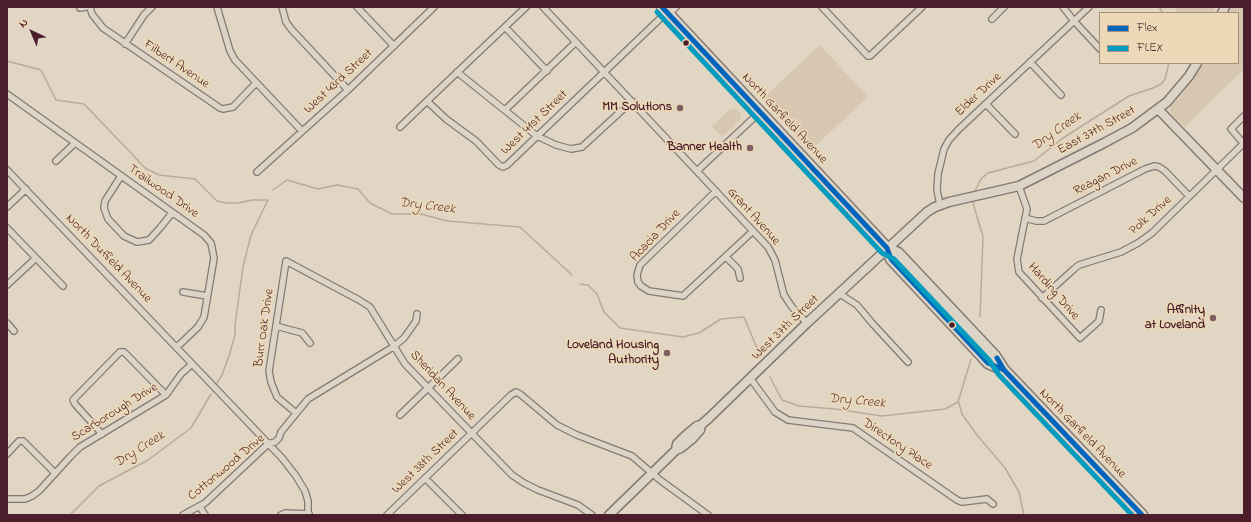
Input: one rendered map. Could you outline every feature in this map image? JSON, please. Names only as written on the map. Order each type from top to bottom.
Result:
[{"type":"highway","name":"North Garfield Avenue","points":[[669,10],[760,112],[887,248],[891,259],[988,362],[1004,370],[1142,515]]},
{"type":"street","name":"Filbert Avenue","points":[[90,7],[92,14],[103,28],[223,109],[233,107],[256,83]]},
{"type":"street","points":[[125,44],[144,15],[152,7]]},
{"type":"street","points":[[217,7],[232,56],[302,131]]},
{"type":"street","points":[[282,7],[286,22],[292,30],[348,90]]},
{"type":"street","points":[[357,7],[394,46]]},
{"type":"street","name":"West 43rd Street","points":[[257,172],[348,90],[434,7]]},
{"type":"street","points":[[400,127],[526,7]]},
{"type":"street","name":"Grant Avenue","points":[[543,7],[768,247],[772,254],[784,295],[792,307],[807,323]]},
{"type":"street","points":[[822,7],[868,56],[870,56],[922,7]]},
{"type":"street","points":[[992,19],[1004,7]]},
{"type":"street","points":[[1063,7],[1099,48]]},
{"type":"street","name":"Elder Drive","points":[[940,205],[937,190],[938,174],[944,149],[959,129],[1089,7]]},
{"type":"street","name":"West 41st Street","points":[[427,101],[446,119],[476,141],[499,165],[507,165],[669,10]]},
{"type":"street","points":[[505,27],[546,71]]},
{"type":"street","points":[[505,110],[576,42]]},
{"type":"street","points":[[1030,62],[1061,95]]},
{"type":"street","name":"East 37th Street","points":[[887,248],[921,216],[940,205],[1019,186],[1132,128],[1158,109],[1190,76],[1196,64]]},
{"type":"street","points":[[457,72],[537,136],[556,145],[571,149],[582,147],[632,101]]},
{"type":"street","name":"Trailwood Drive","points":[[7,94],[204,235],[211,243],[214,258],[202,322],[177,347]]},
{"type":"street","points":[[986,104],[1015,134]]},
{"type":"street","points":[[1158,109],[1244,198]]},
{"type":"street","points":[[697,171],[760,112]]},
{"type":"street","points":[[1244,116],[1231,130],[1244,143]]},
{"type":"street","points":[[56,161],[75,143]]},
{"type":"street","name":"Polk Drive","points":[[1042,298],[1079,265],[1121,252],[1146,238],[1244,143]]},
{"type":"street","name":"Reagan Drive","points":[[1025,218],[1036,221],[1044,221],[1145,169],[1154,166],[1161,167],[1189,196]]},
{"type":"street","name":"North Duffield Avenue","points":[[7,170],[177,347],[292,470],[303,486],[307,496],[308,514]]},
{"type":"street","points":[[121,176],[105,201],[104,208],[108,219],[124,236],[136,242],[149,240],[172,213]]},
{"type":"street","name":"Harding Drive","points":[[1019,186],[1026,204],[1027,212],[1017,259],[1018,269],[1023,278],[1080,338],[1099,321],[1101,310]]},
{"type":"street","points":[[7,207],[26,189]]},
{"type":"street","name":"Acacia Drive","points":[[716,191],[638,268],[637,279],[641,286],[649,291],[683,296],[753,231]]},
{"type":"street","points":[[7,228],[63,286]]},
{"type":"street","name":"West 37th Street","points":[[609,515],[676,450],[692,439],[700,430],[701,425],[887,248]]},
{"type":"street","points":[[726,257],[738,269],[740,278]]},
{"type":"street","points":[[7,285],[36,258]]},
{"type":"street","name":"Burr Oak Drive","points":[[286,261],[270,365],[271,382],[277,397],[296,413]]},
{"type":"street","name":"Sheridan Avenue","points":[[286,261],[366,304],[373,311],[393,348],[404,364],[506,470],[538,490],[578,505],[592,515]]},
{"type":"street","points":[[183,292],[207,296]]},
{"type":"street","points":[[840,294],[857,305],[908,362]]},
{"type":"street","name":"Cottonwood Drive","points":[[183,515],[200,507],[268,444],[275,442],[304,402],[313,395],[393,348],[404,338],[416,321],[417,314]]},
{"type":"street","points":[[7,323],[14,331]]},
{"type":"street","points":[[276,326],[302,333],[310,343]]},
{"type":"street","points":[[102,434],[73,400],[120,352],[124,352],[166,395]]},
{"type":"street","points":[[400,415],[458,359]]},
{"type":"street","name":"Scarborough Drive","points":[[7,499],[24,499],[39,491],[75,452],[166,395],[181,374],[192,364]]},
{"type":"street","name":"Directory Place","points":[[750,378],[775,412],[788,420],[853,428],[957,500],[962,502],[987,499],[993,504]]},
{"type":"street","name":"West 38th Street","points":[[387,515],[511,395],[516,392],[557,425],[577,435],[632,456],[653,473]]},
{"type":"street","points":[[7,454],[19,441],[23,441],[55,473]]},
{"type":"street","points":[[653,473],[708,515]]},
{"type":"street","points":[[426,478],[462,515]]},
{"type":"street","points":[[200,507],[205,515]]},
{"type":"street","points":[[281,515],[286,513],[308,514]]},
{"type":"shaded area","points":[[1174,7],[1215,7],[1213,12],[1176,12]]},
{"type":"shaded area","points":[[1231,7],[1244,7],[1244,69],[1185,127],[1170,112],[1170,107],[1182,94],[1203,64],[1239,64],[1239,12],[1228,12]]},
{"type":"shaded area","points":[[820,45],[868,97],[810,151],[762,99]]},
{"type":"shaded area","points":[[735,108],[741,114],[740,120],[722,137],[712,126],[730,109]]},
{"type":"waterway","name":"Dry Creek","points":[[1159,7],[1162,12]]},
{"type":"waterway","points":[[7,61],[41,70],[56,100],[84,104],[145,168],[159,175],[195,179],[217,201],[238,203],[252,200],[268,200],[251,235],[243,267],[235,335],[222,375],[217,383]]},
{"type":"waterway","name":"Dry Creek","points":[[974,193],[981,179],[988,173],[1034,161],[1063,138],[1129,96],[1161,84],[1165,79],[1169,64]]},
{"type":"waterway","name":"Dry Creek","points":[[273,190],[287,180],[318,189],[337,185],[358,189],[370,203],[392,214],[421,214],[447,221],[520,227],[572,275]]},
{"type":"waterway","name":"Dry Creek","points":[[974,199],[973,203],[983,237],[980,317]]},
{"type":"waterway","name":"Dry Creek","points":[[580,284],[588,285],[597,294],[604,312],[620,328],[683,337],[699,333],[721,319],[744,317],[759,353]]},
{"type":"waterway","name":"Dry Creek","points":[[770,377],[782,400],[799,406],[835,409],[882,416],[945,409],[958,402],[971,359]]},
{"type":"waterway","name":"Dry Creek","points":[[70,515],[99,486],[148,460],[191,428],[211,394]]},
{"type":"waterway","points":[[959,403],[962,414],[977,435],[1005,468],[1019,492],[1024,515]]},
{"type":"transit line","name":"Flex","points":[[662,7],[887,248],[891,259],[988,363],[1004,370]]},
{"type":"transit line","name":"FLEX","points":[[657,12],[882,253],[894,259],[989,360],[999,375],[1132,515]]},
{"type":"transit line","name":"Flex","points":[[997,358],[1004,370],[1142,515]]},
{"type":"place","name":"MM Solutions","points":[[680,108]]},
{"type":"place","name":"Banner Health","points":[[750,148]]},
{"type":"place","name":"Affinity at Loveland","points":[[1213,318]]},
{"type":"place","name":"Loveland Housing Authority","points":[[667,353]]}]
